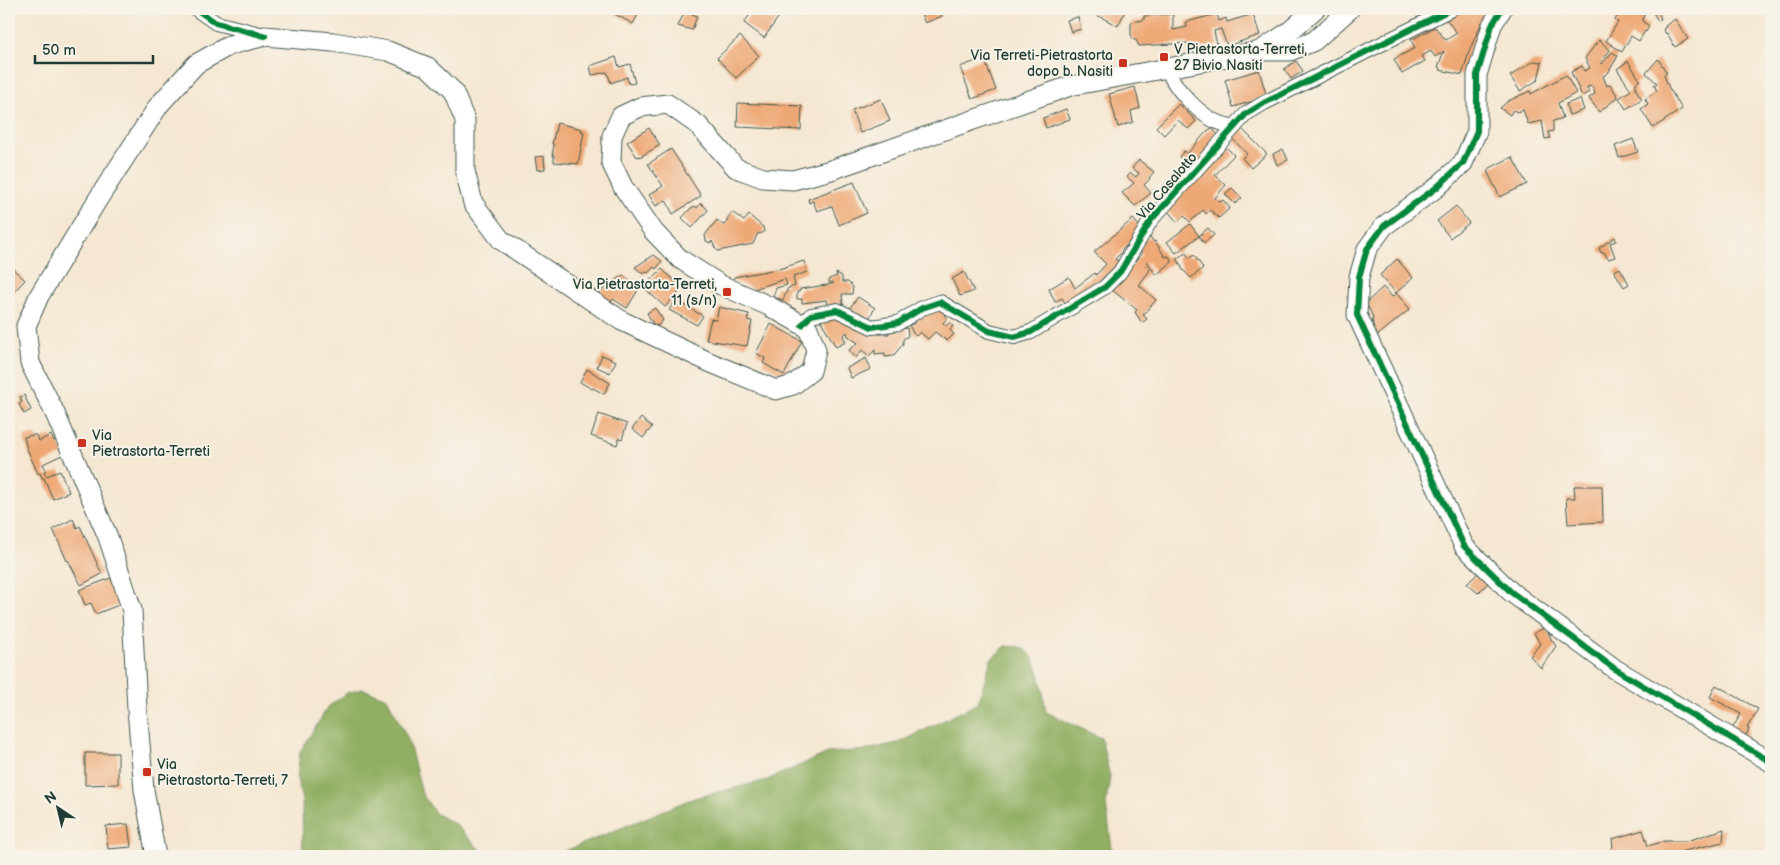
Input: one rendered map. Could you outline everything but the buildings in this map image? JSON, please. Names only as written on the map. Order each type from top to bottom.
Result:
[{"type":"main road","points":[[1260,50],[1290,31],[1315,9]]},
{"type":"main road","points":[[156,856],[144,790],[136,709],[132,610],[108,536],[54,410],[30,363],[26,326],[38,296],[98,199],[159,105],[196,64],[230,45],[265,36],[333,42],[388,51],[428,67],[453,91],[465,120],[465,171],[473,203],[501,240],[622,321],[708,362],[776,390],[793,386],[811,371],[816,350],[808,328],[769,306],[721,285],[680,259],[654,232],[623,186],[611,162],[612,136],[621,116],[640,107],[668,104],[698,125],[736,168],[763,178],[793,180],[849,164],[1070,86],[1260,50],[1290,51],[1314,41],[1350,9]]},
{"type":"main road","points":[[1502,9],[1492,25],[1477,75],[1477,131],[1463,164],[1436,188],[1384,226],[1367,249],[1359,277],[1357,315],[1464,546],[1511,592],[1615,670],[1771,762]]},
{"type":"street","points":[[196,9],[216,23],[265,36]]},
{"type":"street","name":"Via Casalotto","points":[[802,325],[812,316],[837,310],[872,327],[898,323],[922,308],[940,302],[989,331],[1014,337],[1031,332],[1105,287],[1120,272],[1151,220],[1246,114],[1451,9]]},
{"type":"street","points":[[1168,68],[1170,78],[1194,106],[1213,121],[1234,127]]},
{"type":"green space","points":[[1006,646],[1019,647],[1032,657],[1042,685],[1046,712],[1101,738],[1110,777],[1106,804],[1113,856],[553,856],[694,798],[767,780],[828,753],[867,750],[901,742],[978,703],[991,659]]},
{"type":"green space","points":[[363,689],[387,698],[408,739],[422,794],[435,813],[456,825],[486,856],[303,856],[302,800],[297,779],[300,752],[328,707],[347,693]]},
{"type":"cycle path","points":[[196,9],[216,23],[265,36]]},
{"type":"cycle path","points":[[802,325],[811,315],[837,310],[872,327],[898,323],[922,308],[940,302],[989,331],[1014,337],[1031,332],[1105,287],[1120,272],[1151,220],[1246,114],[1264,103],[1451,9]]},
{"type":"cycle path","points":[[1502,9],[1492,25],[1477,75],[1477,131],[1463,163],[1436,188],[1384,226],[1367,249],[1359,277],[1357,315],[1464,546],[1511,592],[1615,669],[1771,762]]},
{"type":"place","name":"V Pietrastorta-Terreti, 27 Bivio Nasiti","points":[[1164,57]]},
{"type":"place","name":"Via Terreti-Pietrastorta dopo b. Nasiti","points":[[1123,63]]},
{"type":"place","name":"Via Pietrastorta-Terreti, 11 (s/n)","points":[[727,292]]},
{"type":"place","name":"Via Pietrastorta-Terreti","points":[[82,443]]},
{"type":"place","name":"Via Pietrastorta-Terreti, 7","points":[[147,772]]}]
